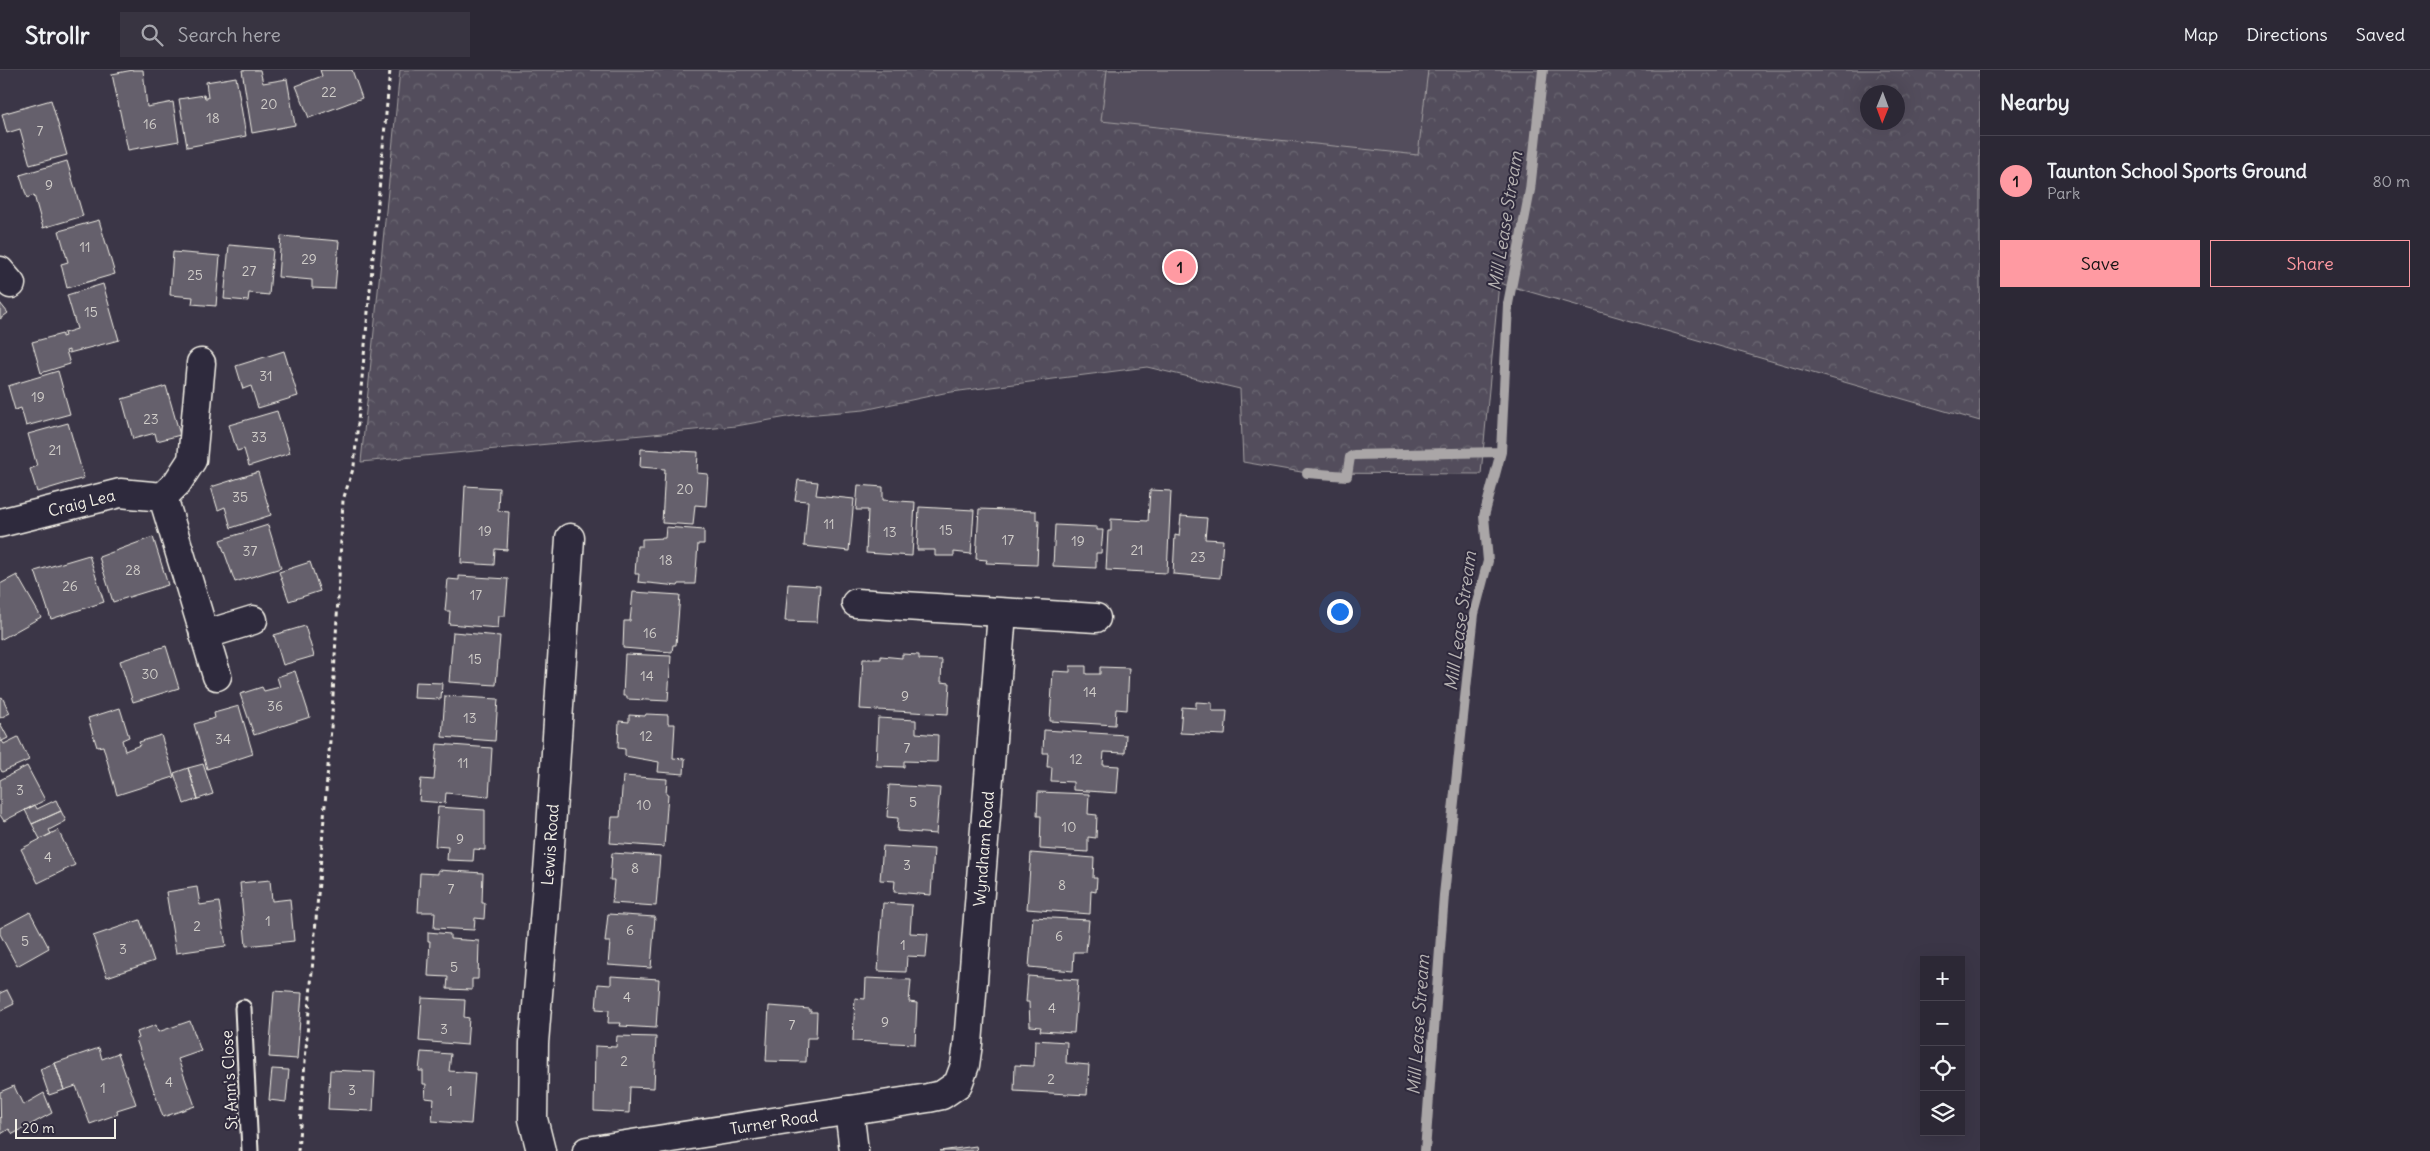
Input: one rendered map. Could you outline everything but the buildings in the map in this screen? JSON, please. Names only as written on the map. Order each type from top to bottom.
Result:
[{"type":"street","points":[[201,363],[192,460],[177,483],[163,497],[217,676]]},
{"type":"street","name":"Craig Lea","points":[[0,523],[120,493],[163,497]]},
{"type":"street","name":"Lewis Road","points":[[541,1151],[533,1119],[534,1042],[549,859],[570,538]]},
{"type":"street","points":[[856,604],[1096,618]]},
{"type":"street","name":"Wyndham Road","points":[[958,1084],[965,1065],[974,991],[1002,613]]},
{"type":"street","points":[[204,635],[253,620]]},
{"type":"street","name":"Turner Road","points":[[587,1151],[942,1095],[958,1084]]},
{"type":"street","points":[[849,1110],[854,1151]]},
{"type":"lane","name":"St Ann's Close","points":[[243,1008],[250,1151]]},
{"type":"path","points":[[298,1151],[332,716],[343,500],[354,466],[390,70]]},
{"type":"green space","points":[[400,70],[1980,70],[1980,421],[1499,283],[1481,474],[1307,473],[1243,462],[1240,389],[1147,367],[944,393],[864,410],[793,416],[736,426],[361,462]]},
{"type":"green space","points":[[1107,70],[1428,70],[1418,155],[1101,121]]},
{"type":"waterway","name":"Mill Lease Stream","points":[[1425,1151],[1444,895],[1474,614],[1488,561],[1484,516],[1501,452],[1508,304],[1530,190],[1543,70]]},
{"type":"waterway","points":[[1307,473],[1347,476],[1350,457],[1354,455],[1501,452]]},
{"type":"place","name":"Taunton School Sports Ground","points":[[1180,267]]}]
